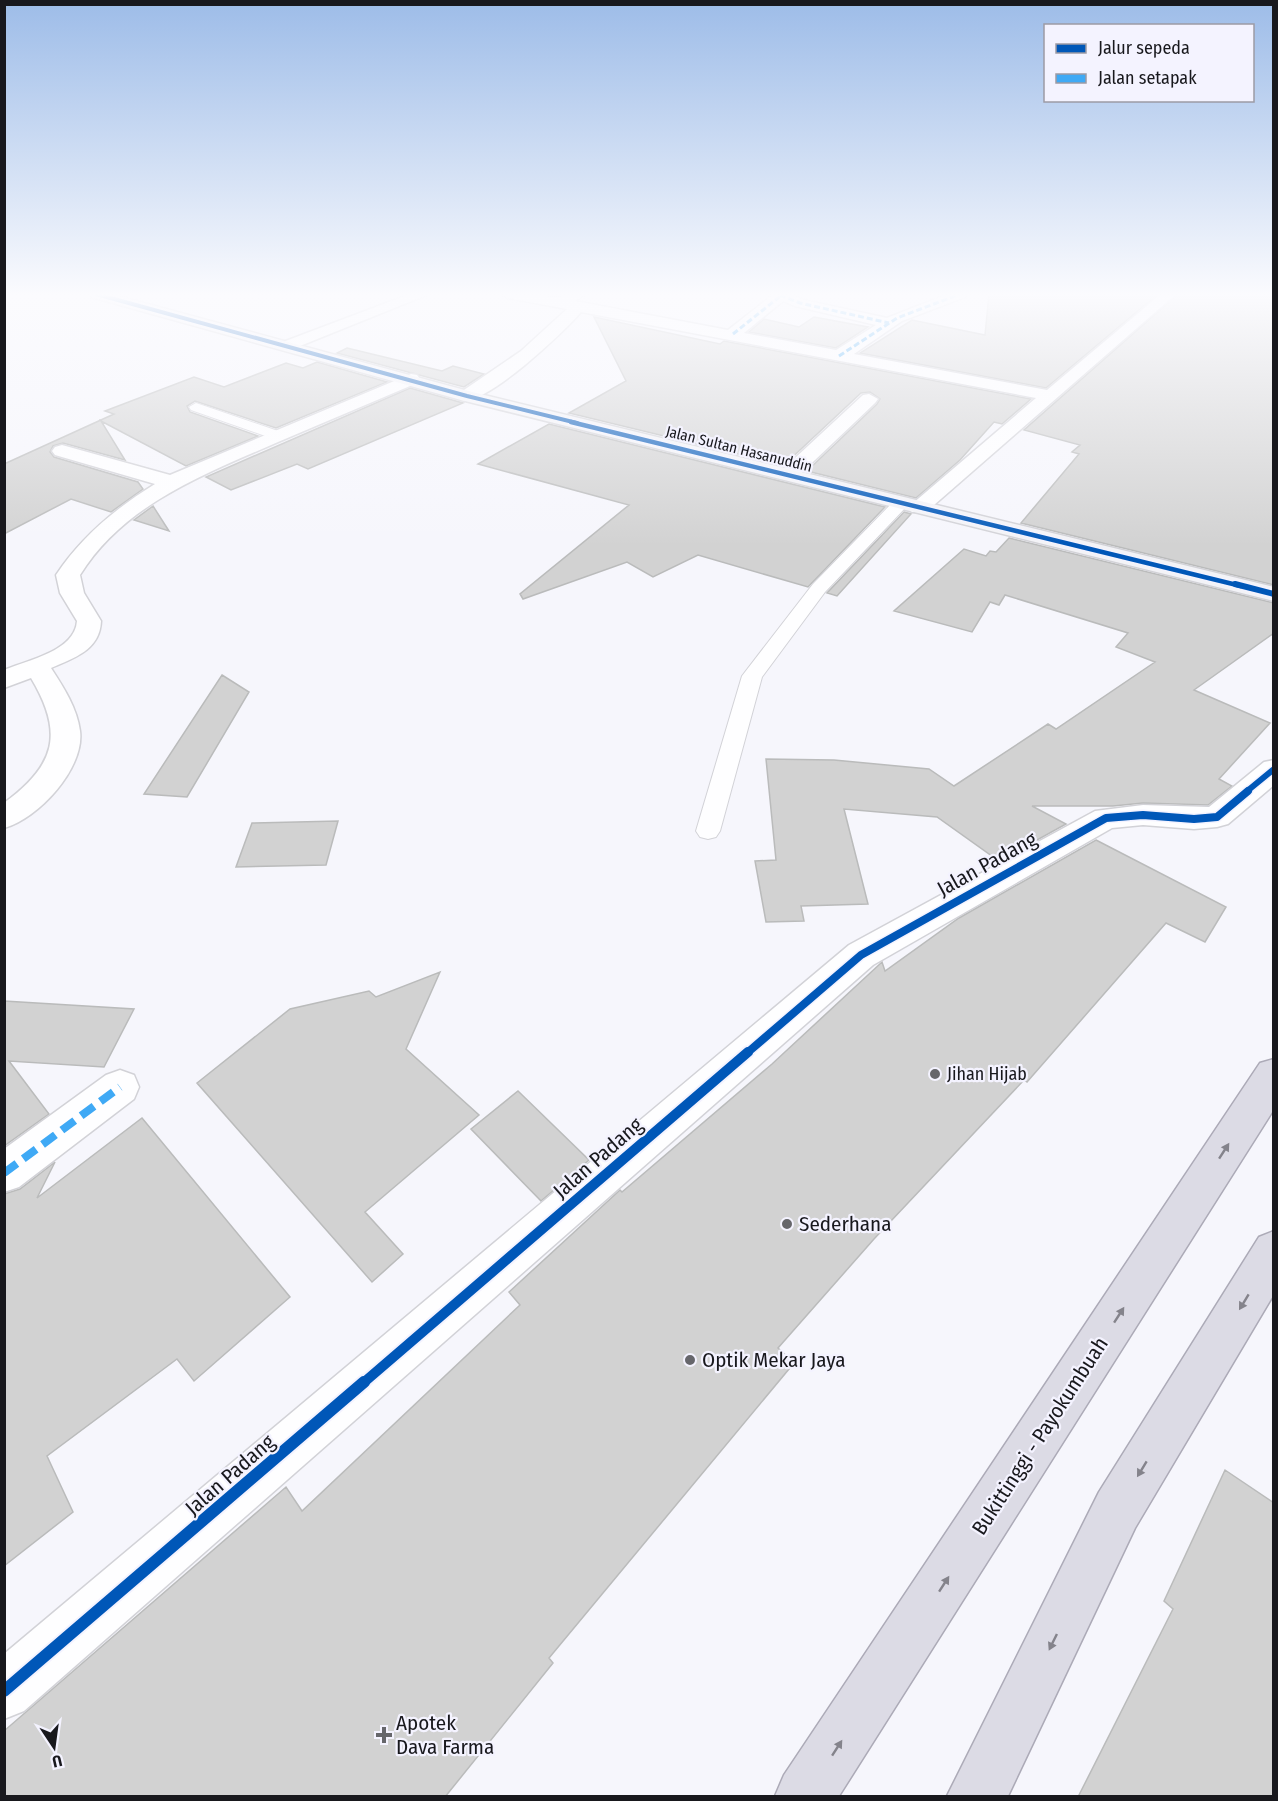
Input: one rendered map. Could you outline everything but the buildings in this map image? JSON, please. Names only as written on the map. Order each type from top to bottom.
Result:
[{"type":"highway","name":"Bukittinggi - Payokumbuah","points":[[805,1797],[1274,1075]]},
{"type":"highway","points":[[977,1797],[1117,1510],[1274,1252]]},
{"type":"street","name":"Jalan Sultan Hasanuddin","points":[[408,378],[467,396],[1274,594]]},
{"type":"street","points":[[467,396],[495,378]]},
{"type":"street","points":[[956,378],[1052,396]]},
{"type":"street","points":[[910,505],[1073,378]]},
{"type":"street","points":[[4,680],[74,650],[86,637],[89,621],[72,593],[68,576],[75,562],[105,532],[151,495],[171,482],[276,435],[411,379]]},
{"type":"street","points":[[788,475],[869,399]]},
{"type":"street","points":[[62,451],[171,482]]},
{"type":"street","points":[[4,819],[44,788],[64,754],[65,721],[54,694],[37,666]]},
{"type":"street","name":"Jalan Padang","points":[[4,1691],[861,955],[1106,818],[1143,814],[1194,819],[1217,817],[1274,770]]},
{"type":"street","points":[[4,1173],[120,1087]]},
{"type":"lane","points":[[196,407],[276,435]]},
{"type":"lane","points":[[708,831],[752,676],[819,588],[910,505]]},
{"type":"marked path","points":[[4,1173],[120,1087]]},
{"type":"cycle path","points":[[404,378],[467,396],[1274,594]]},
{"type":"cycle path","points":[[4,1691],[861,955],[1106,818],[1143,815],[1194,819],[1217,817],[1274,769]]},
{"type":"place","name":"Jihan Hijab","points":[[935,1074]]},
{"type":"place","name":"Sederhana","points":[[787,1224]]},
{"type":"place","name":"Optik Mekar Jaya","points":[[690,1360]]},
{"type":"place","name":"Apotek Dava Farma","points":[[384,1735]]}]
